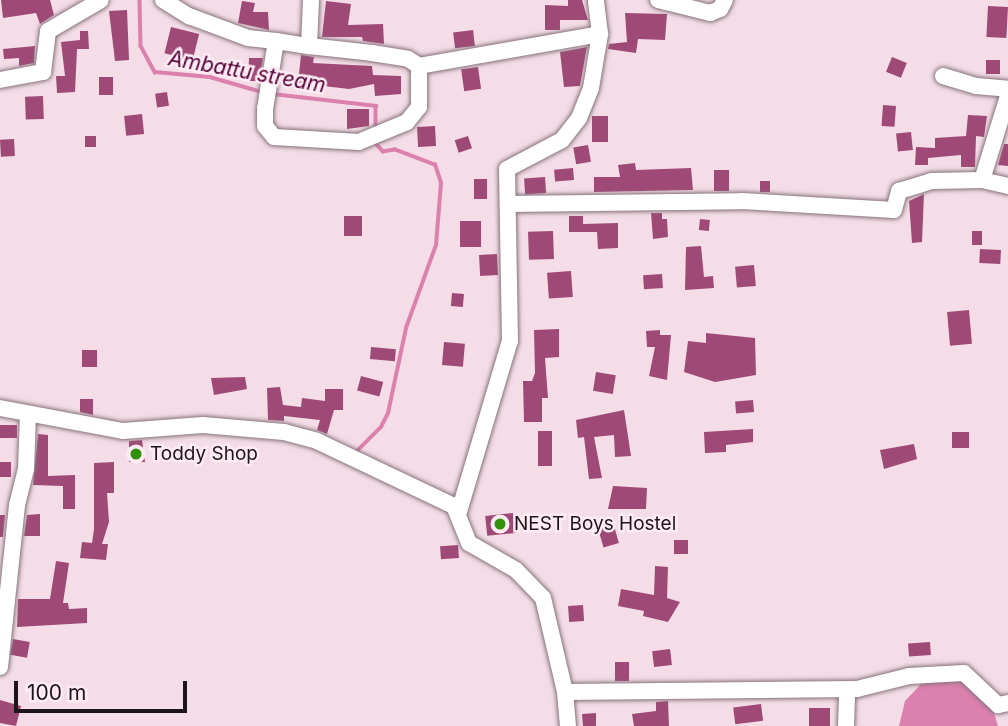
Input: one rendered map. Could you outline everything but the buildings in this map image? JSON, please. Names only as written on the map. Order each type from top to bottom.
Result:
[{"type":"street","points":[[0,80],[43,72],[48,31],[101,0]]},
{"type":"street","points":[[163,0],[189,16],[248,38],[408,59],[419,66],[600,34]]},
{"type":"street","points":[[309,46],[311,0]]},
{"type":"street","points":[[458,515],[510,341],[507,169],[562,140],[579,118],[591,88],[600,34],[596,0]]},
{"type":"street","points":[[658,0],[710,13],[720,9],[725,0]]},
{"type":"street","points":[[276,41],[265,126],[274,137],[359,142],[407,122],[419,107],[419,66]]},
{"type":"street","points":[[943,76],[976,86],[1008,89]]},
{"type":"street","points":[[982,180],[1008,96]]},
{"type":"street","points":[[508,204],[742,201],[894,210],[899,191],[931,181],[982,180],[1008,186]]},
{"type":"street","points":[[0,408],[123,431],[203,425],[284,432],[317,441],[454,506],[469,543],[516,569],[543,598],[565,692],[568,726]]},
{"type":"street","points":[[0,667],[3,601],[26,469],[28,414]]},
{"type":"street","points":[[565,692],[847,690],[909,676],[964,673],[998,705],[1008,703]]},
{"type":"street","points":[[846,726],[847,690]]},
{"type":"shaded area","points":[[961,675],[990,700],[998,726],[899,726],[905,701],[924,681]]},
{"type":"waterway","name":"Ambattu stream","points":[[140,0],[141,46],[155,72],[210,77],[262,92]]},
{"type":"waterway","name":"Ambattu stream","points":[[273,94],[376,106],[376,130]]},
{"type":"waterway","name":"Ambattu stream","points":[[356,452],[381,427],[388,413],[406,328],[436,245],[441,183],[435,165],[395,150],[383,152],[373,141]]},
{"type":"place","name":"Toddy Shop","points":[[136,454]]},
{"type":"place","name":"NEST Boys Hostel","points":[[500,524]]}]
